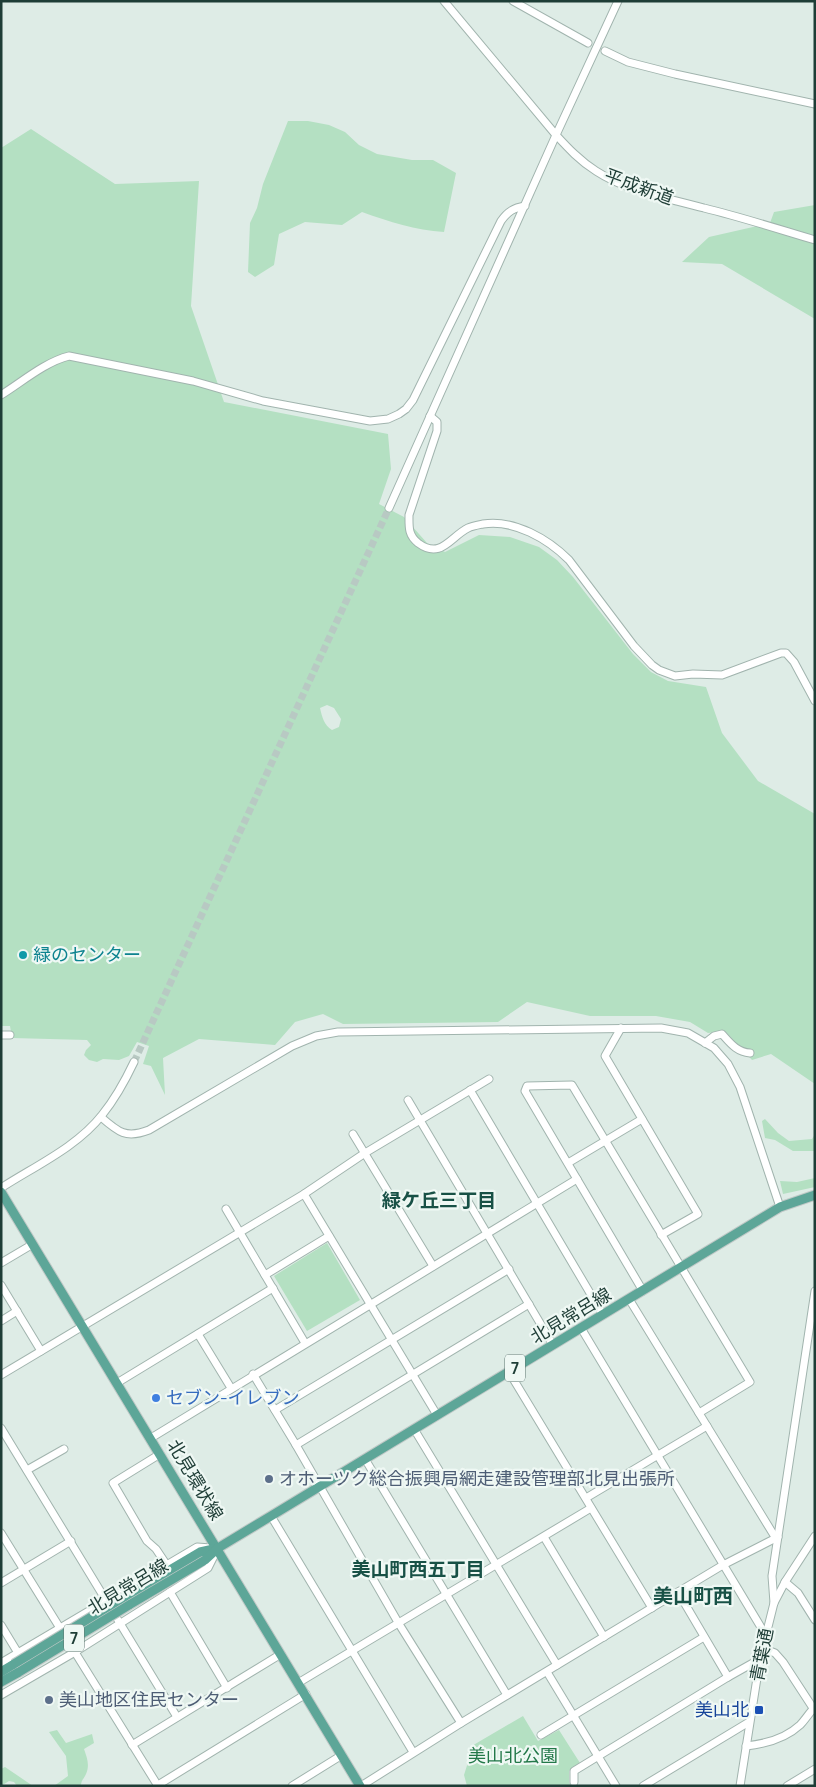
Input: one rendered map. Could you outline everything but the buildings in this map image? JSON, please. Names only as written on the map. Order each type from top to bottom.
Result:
[{"type":"main road","name":"北見環状線","points":[[1,1192],[361,1786]]},
{"type":"main road","name":"北見常呂線","points":[[1,1682],[17,1668],[126,1601],[205,1560],[218,1548],[780,1207],[815,1195]]},
{"type":"main road","name":"北見常呂線","points":[[1,1672],[17,1668]]},
{"type":"street","name":"平成新道","points":[[444,1],[556,135],[574,155],[596,171],[620,184],[815,240]]},
{"type":"street","points":[[512,1],[588,43]]},
{"type":"street","points":[[388,508],[618,1]]},
{"type":"street","points":[[605,51],[628,62],[665,72],[815,104]]},
{"type":"street","points":[[1,396],[47,366],[69,356],[193,381],[263,402],[370,421],[388,419],[406,409],[413,400],[501,221],[507,212],[525,206]]},
{"type":"street","points":[[430,416],[437,422],[437,431],[409,516],[409,530],[417,542],[424,547],[435,549],[450,543],[467,528],[483,524],[514,526],[540,537],[558,549],[569,560],[634,646],[659,670],[675,676],[710,673],[722,674],[781,653],[786,653],[794,662],[815,701]]},
{"type":"street","points":[[621,1028],[605,1056],[698,1214],[661,1235]]},
{"type":"street","points":[[101,1117],[115,1130],[136,1135],[149,1130],[292,1046],[316,1036],[338,1032],[661,1028],[688,1034],[706,1043],[714,1048],[728,1064],[740,1087],[780,1207]]},
{"type":"street","points":[[706,1043],[714,1036],[722,1034],[733,1046],[742,1052],[750,1053]]},
{"type":"street","points":[[1,1035],[10,1035]]},
{"type":"street","points":[[1,1188],[61,1150],[83,1134],[101,1117],[117,1095],[134,1062]]},
{"type":"street","points":[[1,1375],[304,1194],[365,1154],[489,1079]]},
{"type":"street","points":[[643,1291],[525,1091],[528,1086],[572,1085],[750,1382],[699,1413]]},
{"type":"street","points":[[470,1090],[603,1315]]},
{"type":"street","points":[[408,1100],[554,1345]]},
{"type":"street","points":[[568,1163],[642,1119]]},
{"type":"street","points":[[353,1134],[433,1266]]},
{"type":"street","points":[[151,1438],[253,1374],[577,1179]]},
{"type":"street","points":[[304,1194],[437,1416]]},
{"type":"street","points":[[226,1209],[305,1343]]},
{"type":"street","points":[[265,1275],[329,1236]]},
{"type":"street","points":[[1,1263],[33,1244]]},
{"type":"street","points":[[275,1410],[509,1269]]},
{"type":"street","points":[[1,1285],[41,1351]]},
{"type":"street","points":[[117,1383],[273,1288]]},
{"type":"street","points":[[774,1603],[772,1576],[776,1537],[815,1291]]},
{"type":"street","points":[[629,1299],[776,1537]]},
{"type":"street","points":[[296,1445],[529,1304]]},
{"type":"street","points":[[1,1320],[17,1311]]},
{"type":"street","points":[[581,1328],[765,1634]]},
{"type":"street","points":[[198,1334],[231,1388]]},
{"type":"street","points":[[509,1372],[652,1608]]},
{"type":"street","points":[[253,1374],[399,1624],[461,1723]]},
{"type":"street","points":[[586,1498],[707,1426]]},
{"type":"street","points":[[1,1428],[178,1717]]},
{"type":"street","points":[[414,1430],[557,1666]]},
{"type":"street","points":[[27,1470],[64,1448]]},
{"type":"street","points":[[160,1454],[113,1482],[147,1541],[156,1549],[166,1564]]},
{"type":"street","points":[[365,1459],[508,1695]]},
{"type":"street","points":[[298,1683],[591,1508]]},
{"type":"street","points":[[271,1516],[414,1752]]},
{"type":"street","points":[[1,1533],[158,1786],[306,1694]]},
{"type":"street","name":"青葉通","points":[[740,1786],[762,1648],[774,1603],[785,1582],[815,1536]]},
{"type":"street","points":[[544,1537],[604,1636]]},
{"type":"street","points":[[361,1786],[604,1636],[723,1565],[776,1537]]},
{"type":"street","points":[[1,1583],[71,1542]]},
{"type":"street","points":[[1,1663],[197,1547],[218,1548],[208,1568],[75,1652],[1,1694]]},
{"type":"street","points":[[785,1582],[798,1592],[815,1620]]},
{"type":"street","points":[[170,1592],[227,1688]]},
{"type":"street","points":[[678,1592],[728,1676]]},
{"type":"street","points":[[1,1625],[18,1653]]},
{"type":"street","points":[[541,1735],[704,1637]]},
{"type":"street","points":[[746,1746],[763,1744],[780,1738],[799,1726],[814,1708],[783,1662],[775,1653],[762,1648]]},
{"type":"street","points":[[132,1745],[281,1654]]},
{"type":"street","points":[[574,1782],[574,1772],[598,1755],[728,1676],[760,1660]]},
{"type":"street","points":[[547,1672],[616,1786]]},
{"type":"street","points":[[643,1786],[749,1722]]},
{"type":"street","points":[[292,1786],[342,1755]]},
{"type":"street","points":[[787,1786],[815,1769]]},
{"type":"green space","points":[[288,121],[308,121],[329,125],[345,132],[359,145],[377,154],[412,160],[433,160],[456,173],[444,232],[403,225],[362,212],[342,225],[305,222],[279,234],[274,265],[255,277],[248,272],[250,223]]},
{"type":"green space","points":[[31,129],[115,184],[199,181],[191,306],[224,402],[388,434],[391,469],[379,504],[404,517],[427,543],[445,552],[479,535],[510,537],[539,547],[557,560],[573,577],[633,654],[651,672],[668,681],[706,687],[722,733],[758,781],[815,814],[815,1084],[771,1054],[752,1060],[725,1031],[708,1033],[690,1022],[656,1016],[590,1016],[527,1002],[498,1022],[343,1024],[323,1014],[295,1022],[275,1045],[199,1039],[163,1058],[165,1095],[151,1066],[143,1064],[149,1046],[137,1042],[129,1056],[119,1060],[103,1059],[97,1062],[89,1060],[84,1055],[91,1045],[87,1040],[12,1038],[10,1026],[1,1026],[1,148]],"holes":[[[327,705],[334,708],[341,719],[339,727],[332,730],[325,723],[320,708]]]},
{"type":"green space","points":[[815,205],[815,319],[722,264],[682,262],[709,237],[770,223],[774,212]]},
{"type":"green space","points":[[765,1119],[778,1133],[789,1141],[812,1139],[815,1134],[815,1151],[793,1151],[775,1140],[765,1138],[762,1121]]},
{"type":"green space","points":[[815,1178],[815,1187],[783,1194],[780,1181],[797,1182]]},
{"type":"green space","points":[[327,1243],[360,1300],[307,1331],[274,1276]]},
{"type":"green space","name":"美山北公園","points":[[523,1716],[538,1741],[559,1730],[580,1763],[569,1771],[571,1786],[467,1786],[464,1775],[470,1756],[468,1752],[470,1747]]},
{"type":"green space","points":[[57,1730],[66,1743],[92,1734],[94,1743],[84,1749],[88,1768],[81,1786],[54,1786],[68,1776],[66,1756],[49,1732]]},
{"type":"green space","points":[[5,1767],[33,1786],[17,1786],[14,1782],[9,1781],[1,1786],[1,1769]]},
{"type":"tunnel","points":[[134,1062],[389,508]]},
{"type":"place","name":"緑のセンター","points":[[23,955]]},
{"type":"place","name":"セブン-イレブン","points":[[156,1398]]},
{"type":"place","name":"オホーツク総合振興局網走建設管理部北見出張所","points":[[269,1479]]},
{"type":"place","name":"美山地区住民センター","points":[[49,1700]]},
{"type":"place","name":"美山北","points":[[759,1710]]},
{"type":"district","name":"緑ケ丘三丁目","points":[[439,1200]]},
{"type":"district","name":"美山町西五丁目","points":[[418,1569]]},
{"type":"district","name":"美山町西","points":[[693,1596]]}]
